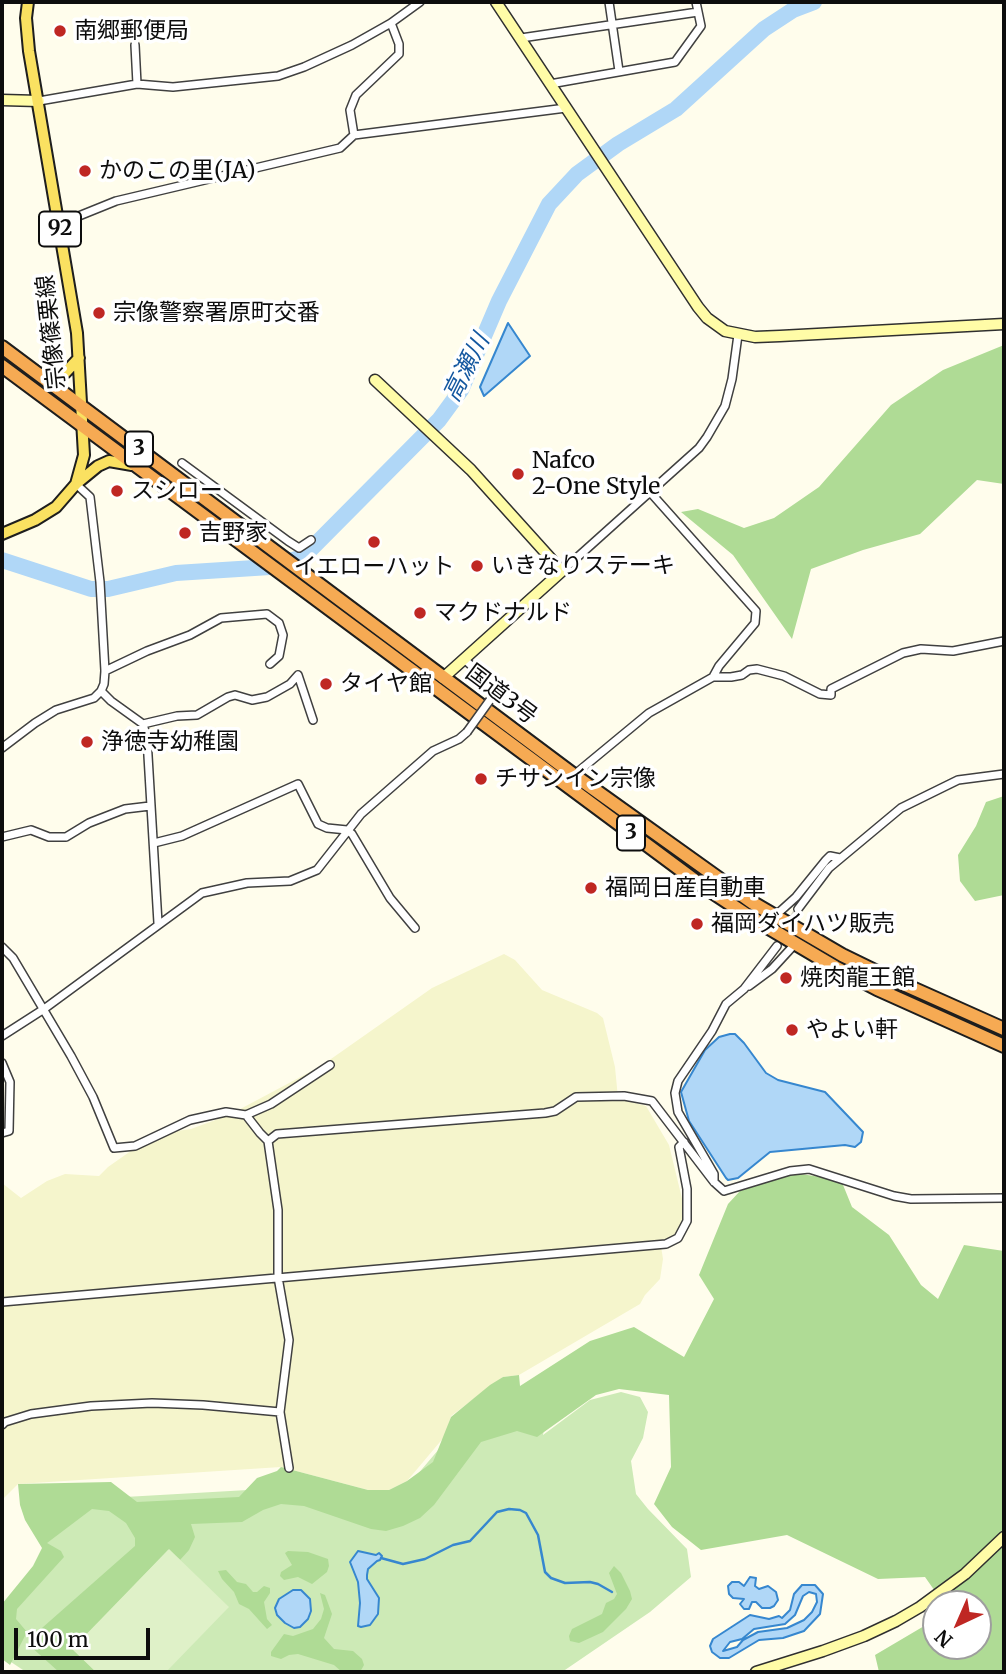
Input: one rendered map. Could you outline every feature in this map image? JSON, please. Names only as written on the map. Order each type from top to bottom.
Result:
[{"type":"highway","name":"国道3号","points":[[2,347],[655,835],[775,916],[883,975],[1004,1029]]},
{"type":"highway","name":"国道3号","points":[[2,366],[697,882],[795,944],[877,989],[1004,1045]]},
{"type":"main road","name":"宗像篠栗線","points":[[2,534],[56,508],[76,484],[84,455],[77,333],[26,29],[28,2]]},
{"type":"main road","points":[[39,374],[59,376],[79,358]]},
{"type":"main road","points":[[76,484],[98,466],[109,461],[132,465]]},
{"type":"street","points":[[2,100],[39,102],[137,84],[173,87],[278,76],[304,67],[391,23],[420,2]]},
{"type":"street","points":[[496,2],[698,307],[716,325],[738,335],[780,336],[1004,324]]},
{"type":"street","points":[[609,2],[619,71]]},
{"type":"street","points":[[550,83],[675,62],[701,26],[696,2]]},
{"type":"street","points":[[521,38],[698,12]]},
{"type":"street","points":[[354,135],[350,110],[356,95],[399,54],[399,44],[391,23]]},
{"type":"street","points":[[135,45],[137,84]]},
{"type":"street","points":[[59,224],[116,201],[340,148],[354,135],[566,108]]},
{"type":"street","points":[[443,678],[699,448],[725,406],[738,335]]},
{"type":"street","points":[[375,380],[471,470],[562,571]]},
{"type":"street","points":[[182,463],[299,548],[310,540]]},
{"type":"street","points":[[2,748],[56,710],[93,698],[101,691],[105,671],[100,582],[90,497],[76,484]]},
{"type":"street","points":[[650,492],[756,611],[755,623],[713,677]]},
{"type":"street","points":[[105,671],[190,635],[221,618],[267,614],[279,623],[283,635],[279,656],[270,664]]},
{"type":"street","points":[[574,775],[649,713],[713,677],[742,675],[757,669],[784,676],[820,694],[831,695],[831,690],[903,653],[921,649],[953,651],[1004,641]]},
{"type":"street","points":[[2,1036],[44,1009],[202,893],[247,883],[290,881],[317,870],[361,814],[433,751],[459,739],[467,732],[495,693],[494,686],[464,659]]},
{"type":"street","points":[[143,724],[177,716],[197,715],[228,696],[235,695],[252,700],[267,697],[290,684],[298,675],[313,720]]},
{"type":"street","points":[[101,691],[143,724],[147,738],[158,923]]},
{"type":"street","points":[[798,909],[840,858],[914,801],[958,780],[1004,774]]},
{"type":"street","points":[[154,843],[183,836],[298,784],[318,824],[347,830],[352,834],[390,898],[415,928]]},
{"type":"street","points":[[2,837],[31,830],[49,837],[66,837],[89,823],[125,809],[150,806]]},
{"type":"street","points":[[775,916],[796,897],[830,856],[840,858]]},
{"type":"street","points":[[744,989],[772,969],[795,944]]},
{"type":"street","points":[[714,1182],[714,1174],[678,1112],[675,1093],[678,1081],[712,1031],[726,1004],[744,989],[777,946]]},
{"type":"street","points":[[2,947],[13,958],[44,1009],[93,1097],[114,1149],[135,1146],[190,1120],[226,1112],[246,1115],[271,1104],[330,1065]]},
{"type":"street","points":[[2,1063],[10,1082],[9,1131],[2,1133]]},
{"type":"street","points":[[268,1141],[276,1134],[545,1113],[555,1111],[576,1097],[605,1095],[652,1101],[714,1182],[724,1191],[809,1168],[911,1199],[1004,1198]]},
{"type":"street","points":[[246,1115],[268,1141],[278,1210],[278,1277],[289,1340],[280,1412],[289,1468]]},
{"type":"street","points":[[2,1302],[674,1241],[684,1231],[688,1207],[679,1147],[684,1142]]},
{"type":"street","points":[[2,1425],[31,1414],[91,1406],[152,1403],[280,1412]]},
{"type":"street","points":[[756,1672],[823,1651],[896,1621],[965,1574],[1004,1537]]},
{"type":"green space","points":[[1004,345],[1004,484],[977,480],[920,534],[863,550],[811,569],[792,639],[733,555],[681,512],[698,509],[744,528],[774,518],[819,487],[891,405],[943,370]]},
{"type":"green space","points":[[1004,796],[1004,895],[975,901],[960,881],[958,855],[976,826],[986,802]]},
{"type":"green space","points":[[504,954],[515,960],[542,990],[603,1018],[615,1067],[618,1098],[646,1106],[669,1145],[685,1211],[683,1224],[675,1238],[660,1240],[663,1259],[660,1279],[640,1304],[519,1375],[503,1377],[451,1416],[445,1436],[407,1481],[389,1490],[368,1490],[281,1467],[18,1484],[2,1500],[2,1183],[21,1198],[47,1181],[65,1174],[99,1176],[155,1134],[191,1129],[229,1115],[321,1066],[432,988]]},
{"type":"green space","points":[[794,1173],[841,1180],[852,1207],[889,1235],[921,1285],[938,1299],[964,1245],[1004,1251],[1004,1672],[879,1672],[875,1655],[922,1627],[922,1660],[992,1660],[992,1590],[934,1590],[925,1577],[878,1579],[787,1535],[701,1550],[672,1527],[654,1504],[671,1467],[669,1395],[619,1389],[596,1395],[537,1437],[517,1431],[481,1442],[434,1505],[420,1518],[403,1526],[386,1531],[371,1529],[304,1506],[281,1504],[242,1522],[191,1524],[195,1537],[180,1560],[168,1550],[73,1649],[96,1672],[59,1672],[29,1645],[42,1628],[135,1546],[135,1538],[126,1523],[109,1511],[92,1509],[47,1543],[61,1551],[64,1557],[17,1609],[16,1619],[27,1632],[10,1665],[2,1659],[2,1604],[33,1566],[42,1548],[25,1520],[18,1484],[111,1482],[137,1502],[239,1497],[257,1478],[281,1467],[368,1490],[389,1490],[433,1462],[451,1417],[503,1377],[519,1375],[520,1386],[590,1341],[634,1327],[684,1357],[714,1299],[699,1275],[728,1204],[740,1191]]},
{"type":"green space","points":[[621,1392],[640,1397],[648,1412],[643,1438],[631,1461],[636,1494],[687,1549],[691,1577],[650,1612],[562,1672],[26,1672],[2,1656],[2,1611],[47,1554],[37,1502],[283,1488],[400,1495],[467,1416],[546,1417],[543,1435],[590,1400]]},
{"type":"green space","points":[[169,1549],[229,1607],[166,1672],[96,1672],[72,1649]]},
{"type":"green space","points":[[308,1552],[328,1559],[327,1572],[312,1584],[298,1577],[284,1580],[280,1576],[281,1572],[292,1565],[285,1553]]},
{"type":"green space","points":[[614,1566],[621,1573],[632,1599],[603,1632],[579,1643],[570,1641],[572,1629],[602,1614],[606,1603],[617,1594],[609,1573]]},
{"type":"green space","points":[[226,1570],[237,1582],[246,1584],[253,1592],[264,1586],[270,1588],[264,1602],[267,1619],[272,1625],[267,1629],[249,1609],[239,1604],[234,1592],[218,1571]]},
{"type":"green space","points":[[320,1593],[325,1595],[332,1614],[324,1638],[334,1649],[353,1651],[362,1659],[364,1665],[360,1672],[342,1672],[334,1665],[298,1654],[281,1659],[271,1656],[284,1634],[293,1636],[313,1629],[321,1619],[324,1609]]},
{"type":"water","points":[[508,323],[530,356],[484,396],[480,387]]},
{"type":"water","points":[[735,1034],[744,1043],[766,1073],[778,1080],[825,1092],[863,1132],[861,1142],[855,1147],[845,1145],[770,1152],[738,1178],[728,1180],[689,1121],[681,1092],[705,1050],[719,1037]]},
{"type":"water","points":[[358,1551],[376,1555],[379,1553],[382,1556],[368,1569],[367,1575],[379,1598],[378,1614],[370,1625],[361,1627],[358,1626],[358,1582],[350,1562]]},
{"type":"water","points":[[750,1577],[756,1578],[755,1586],[759,1589],[768,1586],[776,1592],[778,1600],[774,1606],[762,1608],[752,1602],[749,1609],[744,1609],[740,1604],[744,1599],[733,1598],[729,1594],[728,1586],[732,1582],[739,1582],[744,1586]]},
{"type":"water","points":[[802,1585],[815,1585],[823,1594],[820,1614],[804,1631],[783,1638],[759,1640],[729,1658],[720,1658],[712,1652],[710,1646],[713,1639],[750,1615],[769,1619],[779,1616],[782,1618],[790,1610],[794,1594]],"holes":[[[809,1592],[816,1594],[817,1602],[804,1620],[787,1628],[758,1632],[743,1640],[737,1647],[723,1651],[730,1642],[742,1639],[754,1629],[785,1624],[795,1615],[803,1596]]]},
{"type":"water","points":[[293,1590],[301,1590],[310,1599],[311,1611],[300,1627],[294,1628],[277,1615],[275,1608],[279,1599]]},
{"type":"waterway","name":"高瀬川","points":[[2,560],[91,589],[108,589],[176,573],[270,567],[303,557],[439,420],[461,390],[499,301],[549,204],[577,174],[618,144],[676,109],[764,29],[793,10],[814,2]]},
{"type":"waterway","points":[[381,1558],[403,1564],[425,1559],[453,1545],[470,1541],[497,1512],[520,1510],[526,1513],[538,1535],[545,1572],[551,1578],[565,1583],[590,1582],[612,1592]]},
{"type":"tunnel","points":[[777,946],[798,909]]},
{"type":"place","name":"南郷郵便局","points":[[60,31]]},
{"type":"place","name":"かのこの里(JA)","points":[[85,171]]},
{"type":"place","name":"宗像警察署原町交番","points":[[99,313]]},
{"type":"place","name":"Nafco 2-One Style","points":[[518,474]]},
{"type":"place","name":"スシロー","points":[[117,491]]},
{"type":"place","name":"吉野家","points":[[185,533]]},
{"type":"place","name":"イエローハット","points":[[374,542]]},
{"type":"place","name":"いきなりステーキ","points":[[477,566]]},
{"type":"place","name":"マクドナルド","points":[[420,613]]},
{"type":"place","name":"タイヤ館","points":[[326,684]]},
{"type":"place","name":"浄徳寺幼稚園","points":[[87,742]]},
{"type":"place","name":"チサンイン宗像","points":[[481,779]]},
{"type":"place","name":"福岡日産自動車","points":[[591,888]]},
{"type":"place","name":"福岡ダイハツ販売","points":[[697,924]]},
{"type":"place","name":"焼肉龍王館","points":[[786,978]]},
{"type":"place","name":"やよい軒","points":[[792,1030]]}]
